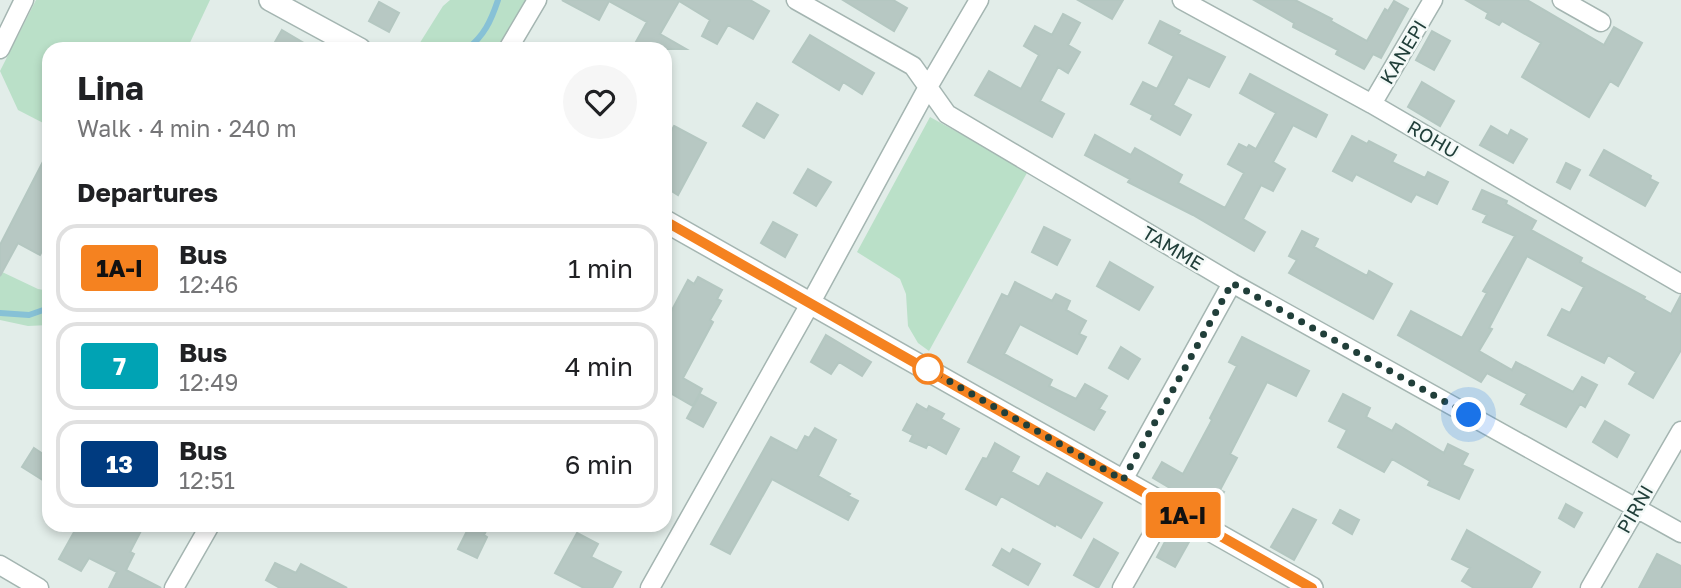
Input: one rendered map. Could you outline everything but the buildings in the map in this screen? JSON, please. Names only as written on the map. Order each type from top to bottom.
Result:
[{"type":"street","points":[[0,49],[24,0]]},
{"type":"street","points":[[270,0],[347,42]]},
{"type":"street","points":[[512,42],[537,0]]},
{"type":"street","name":"TAMME","points":[[796,0],[913,66],[947,114],[1232,283],[1681,533]]},
{"type":"street","points":[[650,588],[979,0]]},
{"type":"street","name":"ROHU","points":[[1182,0],[1372,104],[1681,284]]},
{"type":"street","name":"KANEPI","points":[[1372,104],[1433,0]]},
{"type":"street","points":[[1562,0],[1601,22]]},
{"type":"street","points":[[672,225],[1312,588]]},
{"type":"street","points":[[1123,480],[1232,283]]},
{"type":"street","name":"PIRNI","points":[[1590,588],[1681,431]]},
{"type":"street","points":[[1122,588],[1168,507]]},
{"type":"street","points":[[174,588],[206,532]]},
{"type":"street","points":[[0,565],[39,588]]},
{"type":"green space","points":[[36,0],[210,0],[190,42],[42,42],[42,122],[18,110],[0,71]]},
{"type":"green space","points":[[450,0],[530,0],[507,42],[420,42],[443,6]]},
{"type":"green space","points":[[930,117],[1028,171],[929,351],[918,343],[908,326],[906,294],[900,279],[857,252]]},
{"type":"green space","points":[[0,271],[42,290],[42,325],[28,326],[0,320]]},
{"type":"waterway","points":[[475,42],[486,28],[498,0]]},
{"type":"waterway","points":[[0,313],[29,315],[42,310]]},
{"type":"bus line","name":"1A-I","points":[[672,225],[1312,588]]},
{"type":"route","points":[[928,369],[1123,480],[1232,283],[1469,415]]}]
